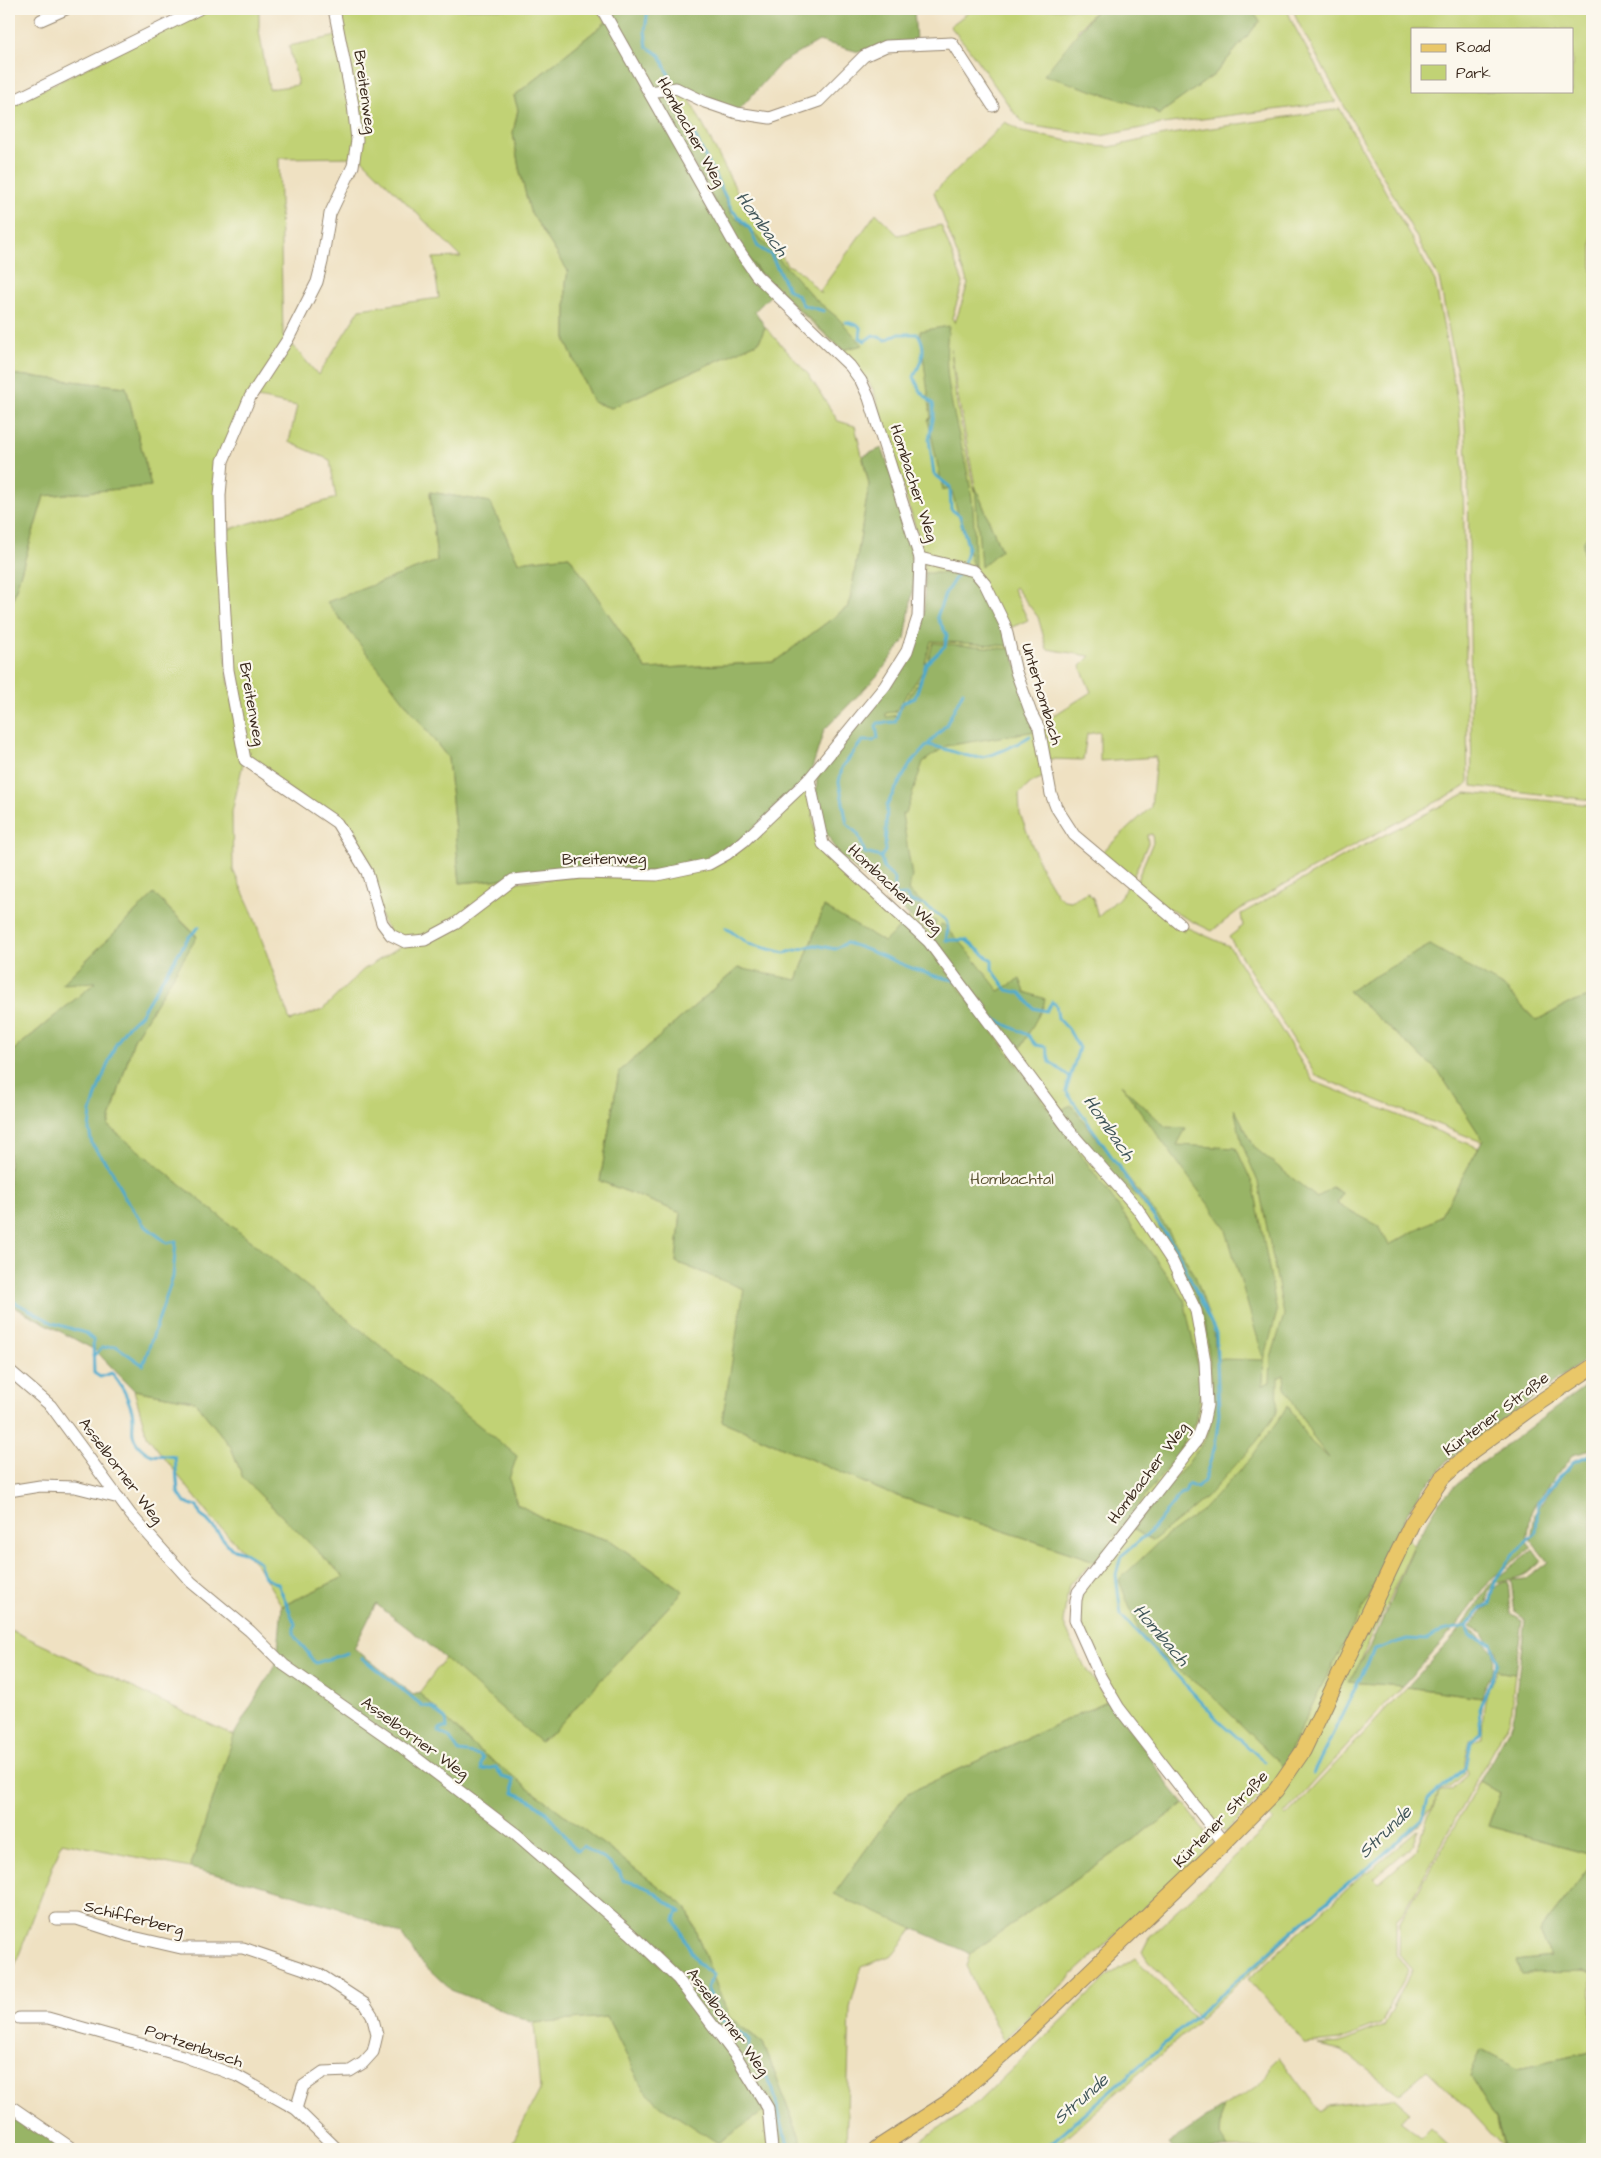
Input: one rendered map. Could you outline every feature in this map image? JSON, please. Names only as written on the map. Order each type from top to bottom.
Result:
[{"type":"main road","name":"Kürtener Straße","points":[[876,2149],[950,2101],[980,2076],[1224,1843],[1276,1790],[1302,1751],[1412,1523],[1442,1478],[1472,1452],[1531,1408],[1592,1367]]},
{"type":"street","points":[[41,20],[66,9]]},
{"type":"street","points":[[9,103],[199,9]]},
{"type":"street","name":"Breitenweg","points":[[334,9],[353,105],[357,140],[353,166],[330,214],[317,282],[288,339],[250,397],[223,461],[220,495],[221,542],[228,670],[245,760],[337,823],[366,872],[382,922],[391,935],[405,942],[425,940],[455,924],[513,880],[582,873],[657,875],[709,864],[727,854],[744,840],[809,779]]},
{"type":"street","name":"Hombacher Weg","points":[[602,9],[734,244],[756,275],[850,366],[861,381],[872,406],[920,558],[918,617],[907,651],[885,686],[809,779],[823,844],[930,942],[1073,1135],[1097,1165],[1137,1208],[1172,1261],[1196,1311],[1207,1381],[1207,1405],[1197,1440],[1078,1592],[1075,1620],[1100,1676],[1119,1708],[1224,1843]]},
{"type":"street","points":[[650,92],[676,88],[705,102],[737,113],[770,118],[819,101],[864,56],[886,46],[952,43],[993,106]]},
{"type":"street","name":"Unterhombach","points":[[920,558],[974,571],[985,584],[1005,625],[1016,672],[1031,713],[1039,728],[1051,794],[1056,807],[1074,835],[1180,924]]},
{"type":"street","name":"Asselborner Weg","points":[[9,1370],[51,1406],[153,1541],[191,1582],[250,1631],[284,1665],[403,1748],[516,1834],[630,1933],[678,1979],[738,2059],[768,2108],[772,2149]]},
{"type":"street","points":[[9,1491],[40,1486],[74,1487],[119,1498]]},
{"type":"street","name":"Schifferberg","points":[[56,1919],[77,1919],[129,1936],[181,1948],[243,1948],[319,1974],[365,2004],[372,2015],[377,2035],[373,2052],[363,2064],[350,2071],[323,2072],[303,2086],[296,2109]]},
{"type":"street","name":"Portzenbusch","points":[[19,2018],[48,2018],[184,2056],[237,2076],[296,2109],[337,2149]]},
{"type":"street","points":[[9,2105],[73,2149]]},
{"type":"green space","name":"Hombachtal","points":[[206,9],[259,9],[259,30],[269,89],[298,85],[289,46],[342,35],[337,9],[597,9],[606,22],[514,96],[518,109],[513,133],[519,168],[530,211],[568,271],[566,283],[566,342],[593,402],[611,408],[759,342],[765,327],[808,374],[838,421],[855,426],[869,485],[849,606],[774,662],[646,669],[569,556],[518,562],[490,502],[430,492],[437,561],[328,602],[448,758],[460,883],[513,878],[454,922],[425,939],[406,941],[392,934],[383,922],[368,871],[338,822],[248,761],[231,670],[223,531],[336,498],[330,460],[289,442],[297,406],[253,397],[288,340],[318,375],[360,309],[439,298],[433,258],[461,257],[360,157],[279,158],[283,335],[286,338],[249,396],[220,461],[219,542],[227,671],[243,763],[232,812],[233,870],[253,914],[290,1021],[322,1010],[363,970],[404,944],[426,941],[456,924],[515,882],[582,876],[657,878],[710,866],[747,842],[809,782],[816,844],[903,923],[913,914],[833,843],[821,817],[818,803],[818,774],[822,764],[847,732],[888,690],[913,655],[925,618],[925,574],[919,539],[873,389],[853,360],[776,290],[739,246],[708,191],[680,131],[653,81],[607,9],[668,9],[688,96],[745,207],[752,218],[767,230],[787,265],[802,273],[822,294],[820,291],[876,213],[898,235],[941,225],[963,283],[952,318],[955,323],[968,284],[934,192],[1005,122],[1022,132],[1095,146],[1110,147],[1165,135],[1340,109],[1435,281],[1459,411],[1463,474],[1468,782],[1465,787],[1358,843],[1239,910],[1212,931],[1164,906],[1137,887],[1137,880],[1153,842],[1152,834],[1147,835],[1148,843],[1133,877],[1127,878],[1100,854],[1151,807],[1156,757],[1100,761],[1100,732],[1087,734],[1083,760],[1049,759],[1040,724],[1091,692],[1080,666],[1090,656],[1047,649],[1038,617],[1015,587],[1013,589],[1028,620],[1003,631],[1009,640],[1011,673],[1023,711],[1040,735],[1046,773],[1045,776],[1031,783],[1019,794],[1020,814],[1041,868],[1057,895],[1064,900],[1071,901],[1087,892],[1093,898],[1098,917],[1119,898],[1130,883],[1184,931],[1181,925],[1229,946],[1313,1081],[1479,1148],[1440,1217],[1391,1244],[1406,1256],[1408,1277],[1387,1327],[1371,1351],[1346,1468],[1353,1487],[1414,1545],[1351,1682],[1402,1686],[1285,1814],[1287,1816],[1407,1687],[1482,1697],[1479,1735],[1470,1740],[1465,1761],[1465,1774],[1451,1786],[1439,1792],[1433,1808],[1426,1813],[1422,1822],[1363,1871],[1367,1873],[1419,1829],[1413,1845],[1374,1878],[1379,1883],[1417,1850],[1429,1814],[1434,1808],[1439,1793],[1452,1789],[1468,1775],[1467,1761],[1471,1743],[1482,1737],[1486,1696],[1497,1673],[1496,1670],[1515,1673],[1510,1719],[1405,1910],[1396,1920],[1396,1955],[1408,1971],[1381,2024],[1339,2040],[1306,2044],[1248,1979],[1363,1875],[1362,1871],[1199,2019],[1142,1952],[1150,1936],[1274,1820],[1268,1816],[1283,1798],[1275,1806],[1260,1796],[1226,1832],[1223,1831],[1167,1765],[1117,1699],[1086,1639],[1077,1606],[1082,1592],[1111,1557],[815,1449],[744,1409],[764,1283],[691,1259],[682,1198],[609,1165],[619,1101],[744,969],[738,968],[619,1072],[600,1181],[681,1213],[676,1262],[745,1289],[722,1421],[888,1493],[1095,1561],[1069,1584],[1063,1622],[1078,1655],[1107,1701],[906,1794],[835,1893],[914,1928],[892,1955],[861,1967],[850,2008],[846,2149],[804,2149],[763,2043],[729,2017],[686,1907],[477,1749],[419,1693],[445,1658],[541,1742],[552,1733],[683,1591],[611,1541],[550,1522],[517,1504],[509,1479],[516,1456],[108,1126],[134,1039],[197,936],[154,894],[63,983],[97,981],[9,1054],[9,612],[44,496],[151,486],[126,387],[9,374],[9,106]],"holes":[[[951,349],[975,486],[1001,550],[999,552],[973,485],[956,399]],[[824,907],[842,918],[827,912],[809,989],[771,979],[769,975],[797,981]],[[1283,1171],[1317,1198],[1332,1187],[1342,1193],[1337,1203],[1356,1214],[1342,1207],[1294,1191],[1282,1180]]]},
{"type":"green space","points":[[605,9],[914,9],[916,42],[886,44],[859,52],[819,41],[781,63],[737,112],[666,87],[642,87],[772,294],[755,311],[765,327],[759,342],[611,408],[593,402],[566,342],[566,283],[568,271],[530,211],[519,168],[513,133],[518,110],[514,96],[611,18]]},
{"type":"green space","points":[[973,9],[1097,9],[1077,31],[1158,115],[1214,75],[1260,21],[1250,9],[1287,9],[1293,24],[1336,102],[1162,124],[1101,136],[1026,125],[1015,114],[969,49],[950,26]]},
{"type":"green space","points":[[1097,9],[1250,9],[1260,21],[1214,75],[1158,115],[1156,111],[1044,75]]},
{"type":"green space","points":[[1293,9],[1592,9],[1592,529],[1583,542],[1590,573],[1590,585],[1592,584],[1592,800],[1472,786],[1468,473],[1464,410],[1439,278],[1298,22]]},
{"type":"green space","points":[[672,92],[674,98],[672,109],[693,128],[732,215],[761,239],[815,299],[838,318],[863,345],[843,350],[760,273],[742,249],[655,97]]},
{"type":"green space","points":[[949,326],[947,366],[949,386],[972,496],[975,567],[973,567],[951,488],[943,490],[928,420],[931,417],[920,331]]},
{"type":"green space","points":[[9,374],[126,387],[151,486],[44,496],[9,612]]},
{"type":"green space","points":[[882,448],[908,525],[914,582],[905,639],[879,674],[824,730],[810,775],[743,838],[709,860],[657,871],[513,878],[460,883],[448,758],[327,602],[437,561],[430,492],[490,502],[518,562],[569,556],[646,669],[774,662],[849,606],[869,485],[863,456]]},
{"type":"green space","points":[[975,486],[1001,550],[981,567]]},
{"type":"green space","points":[[1592,529],[1592,584],[1590,585],[1590,573],[1585,570],[1583,542]]},
{"type":"green space","points":[[925,573],[975,573],[1012,646],[931,641],[923,671],[895,712],[886,713],[886,717],[897,715],[925,671],[933,643],[1012,649],[1036,731],[946,746],[923,762],[906,813],[902,814],[912,876],[908,891],[923,903],[917,910],[936,921],[933,930],[938,933],[941,924],[944,925],[964,946],[999,991],[1020,979],[1025,992],[1045,999],[1043,1007],[1019,1051],[931,934],[838,854],[821,823],[816,799],[817,778],[909,659],[919,636],[924,615]]},
{"type":"green space","points":[[1466,793],[1592,805],[1592,996],[1568,1004],[1536,1021],[1504,987],[1348,991],[1439,1072],[1483,1140],[1482,1142],[1316,1076],[1229,937],[1243,926],[1241,914],[1361,847]]},
{"type":"green space","points":[[154,894],[197,937],[134,1039],[108,1126],[517,1456],[509,1479],[517,1504],[550,1522],[611,1541],[683,1591],[552,1733],[540,1742],[426,1642],[376,1604],[354,1648],[413,1695],[419,1693],[477,1749],[686,1907],[729,2017],[763,2043],[804,2149],[773,2149],[769,2108],[718,2143],[661,2106],[644,2090],[607,2017],[534,2023],[451,1990],[418,1959],[402,1935],[345,1910],[268,1887],[190,1868],[235,1733],[277,1662],[282,1606],[344,1577],[243,1478],[231,1447],[194,1401],[134,1390],[95,1350],[9,1304],[9,1054],[96,982],[62,984]]},
{"type":"green space","name":"Hombachtal","points":[[824,907],[884,942],[901,926],[921,937],[1012,1058],[1184,1299],[1202,1385],[1195,1422],[1174,1459],[1095,1561],[888,1493],[722,1421],[744,1289],[676,1262],[681,1213],[600,1181],[619,1072],[738,968],[797,980]]},
{"type":"green space","points":[[1430,945],[1504,987],[1536,1021],[1568,1004],[1592,996],[1592,1355],[1448,1460],[1423,1489],[1408,1511],[1368,1599],[1320,1689],[1283,1766],[1211,1695],[1162,1657],[1140,1634],[1119,1580],[1162,1539],[1203,1510],[1251,1458],[1288,1406],[1311,1442],[1329,1458],[1315,1440],[1285,1388],[1284,1375],[1278,1378],[1277,1412],[1257,1441],[1205,1499],[1152,1541],[1133,1529],[1168,1485],[1186,1466],[1207,1437],[1211,1420],[1212,1383],[1206,1327],[1196,1297],[1155,1220],[1137,1196],[1116,1178],[1061,1110],[1071,1105],[1164,1224],[1195,1275],[1214,1331],[1216,1359],[1264,1360],[1263,1385],[1270,1382],[1271,1358],[1284,1315],[1258,1182],[1242,1144],[1234,1108],[1255,1148],[1317,1198],[1332,1187],[1342,1193],[1337,1204],[1379,1226],[1389,1245],[1440,1217],[1483,1140],[1439,1072],[1348,991]]},
{"type":"green space","points":[[1121,1085],[1166,1127],[1186,1128],[1177,1145],[1236,1148],[1254,1187],[1277,1312],[1264,1360],[1225,1227]]},
{"type":"green space","points":[[1592,1381],[1592,1450],[1572,1455],[1536,1503],[1531,1512],[1527,1542],[1531,1548],[1492,1578],[1453,1630],[1402,1686],[1348,1682],[1372,1644],[1418,1537],[1440,1501],[1470,1472]]},
{"type":"green space","points":[[134,1390],[194,1401],[231,1447],[243,1478],[344,1577],[282,1606],[257,1565],[215,1522],[147,1436]]},
{"type":"green space","points":[[1592,1455],[1592,1854],[1488,1826],[1500,1793],[1480,1781],[1513,1721],[1525,1620],[1515,1613],[1511,1580],[1526,1579],[1548,1562],[1531,1541],[1535,1513],[1574,1460]]},
{"type":"green space","points":[[1533,1550],[1541,1561],[1526,1574],[1500,1581],[1492,1587],[1487,1603],[1481,1607],[1466,1627],[1480,1637],[1494,1652],[1493,1672],[1486,1683],[1482,1697],[1407,1687],[1457,1633],[1493,1581]]},
{"type":"green space","points":[[1508,1581],[1511,1615],[1522,1621],[1515,1673],[1496,1670],[1497,1651],[1483,1634],[1470,1627],[1490,1605],[1491,1595],[1496,1586]]},
{"type":"green space","points":[[9,1629],[235,1736],[190,1868],[62,1842],[9,1981]]},
{"type":"green space","points":[[1107,1701],[1140,1742],[1169,1786],[1184,1804],[970,1953],[834,1894],[906,1794]]},
{"type":"green space","points":[[1480,1781],[1500,1793],[1488,1826],[1592,1854],[1592,1864],[1540,1931],[1551,1957],[1516,1961],[1592,1974],[1591,2052],[1518,2068],[1481,2049],[1470,2076],[1497,2121],[1504,2148],[1474,2115],[1427,2070],[1399,2094],[1342,2050],[1318,2045],[1340,2043],[1384,2026],[1412,1970],[1399,1955],[1400,1922]]},
{"type":"green space","points":[[1184,1804],[1214,1843],[1003,2040],[966,1967],[970,1953]]},
{"type":"green space","points":[[1592,1864],[1592,1974],[1585,1972],[1521,1973],[1516,1961],[1551,1957],[1540,1931]]},
{"type":"green space","points":[[1135,1958],[1198,2022],[1052,2149],[907,2149],[976,2104],[1108,1976]]},
{"type":"green space","points":[[607,2017],[644,2090],[767,2109],[770,2149],[509,2149],[540,2090],[534,2023]]},
{"type":"green space","points":[[1592,2048],[1592,2149],[1505,2149],[1497,2121],[1470,2076],[1481,2049],[1518,2068],[1591,2052]]},
{"type":"green space","points":[[1279,2057],[1320,2112],[1327,2106],[1394,2098],[1410,2112],[1401,2122],[1421,2137],[1430,2128],[1452,2149],[1228,2149],[1220,2136],[1222,2107],[1258,2086],[1267,2074],[1269,2067]]},
{"type":"green space","points":[[1222,2107],[1220,2135],[1228,2149],[1172,2149],[1168,2144]]},
{"type":"green space","points":[[9,2109],[77,2149],[9,2149]]},
{"type":"waterway","name":"Hombach","points":[[648,9],[645,31],[647,47],[660,55],[672,82]]},
{"type":"waterway","name":"Hombach","points":[[681,108],[732,210],[750,229],[758,247],[771,255],[788,289],[798,296],[803,305],[824,311]]},
{"type":"waterway","name":"Hombach","points":[[846,322],[858,325],[861,329],[860,338],[865,341],[873,335],[886,340],[897,334],[918,334],[921,340],[923,345],[922,356],[914,377],[920,391],[933,404],[934,414],[929,439],[934,474],[950,487],[951,509],[960,516],[968,546],[964,563]]},
{"type":"waterway","name":"Hombach","points":[[959,572],[945,594],[937,617],[947,635],[945,646],[926,664],[915,698],[902,703],[895,722],[878,723],[876,726],[878,738],[873,741],[862,741],[842,768],[839,782],[847,824],[858,834],[865,853],[881,857],[884,869],[895,879],[894,896],[906,895],[910,901],[924,905],[946,920],[948,928],[946,940],[966,940],[992,961],[992,969],[1007,990],[1021,993],[1033,1008],[1046,1011],[1052,1002],[1056,1005],[1058,1018],[1069,1030],[1079,1048],[1066,1091],[1176,1249],[1216,1333],[1219,1414],[1215,1446],[1204,1481],[1197,1488],[1188,1484],[1185,1492],[1180,1494],[1151,1531],[1121,1556],[1116,1575],[1121,1615],[1218,1720],[1265,1762]]},
{"type":"waterway","points":[[881,857],[885,851],[887,806],[891,797],[911,763],[946,725],[963,692]]},
{"type":"waterway","points":[[928,745],[981,757],[1003,750],[1030,736]]},
{"type":"waterway","points":[[93,1356],[102,1348],[116,1346],[143,1365],[173,1277],[176,1241],[167,1243],[144,1225],[122,1193],[112,1171],[92,1144],[89,1130],[91,1112],[115,1046],[126,1028],[140,1015],[188,938],[199,927]]},
{"type":"waterway","points":[[726,928],[749,944],[785,953],[815,945],[835,949],[846,943],[926,973],[954,980]]},
{"type":"waterway","points":[[994,1019],[1028,1035],[1036,1045],[1046,1047],[1050,1062],[1070,1077]]},
{"type":"waterway","points":[[9,1299],[53,1323],[85,1333],[93,1340],[94,1373],[100,1377],[112,1373],[121,1386],[132,1411],[133,1433],[136,1442],[146,1452],[151,1454],[175,1457],[178,1492],[185,1503],[197,1506],[201,1516],[207,1520],[231,1548],[243,1552],[260,1562],[261,1571],[264,1576],[278,1584],[295,1624],[295,1637],[306,1649],[313,1661],[316,1663],[347,1653]]},
{"type":"waterway","name":"Strunde","points":[[1044,2149],[1379,1858],[1423,1818],[1428,1799],[1466,1768],[1471,1742],[1481,1731],[1479,1709],[1498,1663],[1492,1643],[1471,1636],[1467,1626],[1482,1608],[1490,1604],[1496,1579],[1513,1554],[1536,1533],[1538,1503],[1573,1462],[1592,1454]]},
{"type":"waterway","name":"Hombach","points":[[1313,1774],[1374,1650],[1407,1639],[1427,1640],[1442,1631],[1467,1626]]},
{"type":"waterway","points":[[362,1658],[423,1706],[431,1707],[446,1720],[447,1728],[440,1728],[439,1732],[449,1737],[459,1752],[480,1755],[483,1759],[482,1770],[496,1767],[502,1777],[513,1780],[514,1793],[542,1808],[578,1851],[583,1846],[606,1860],[620,1872],[622,1880],[645,1886],[681,1912],[677,1913],[675,1920],[697,1963],[714,1975],[707,1988],[722,2020],[749,2039],[748,2053],[773,2089],[788,2149]]}]
